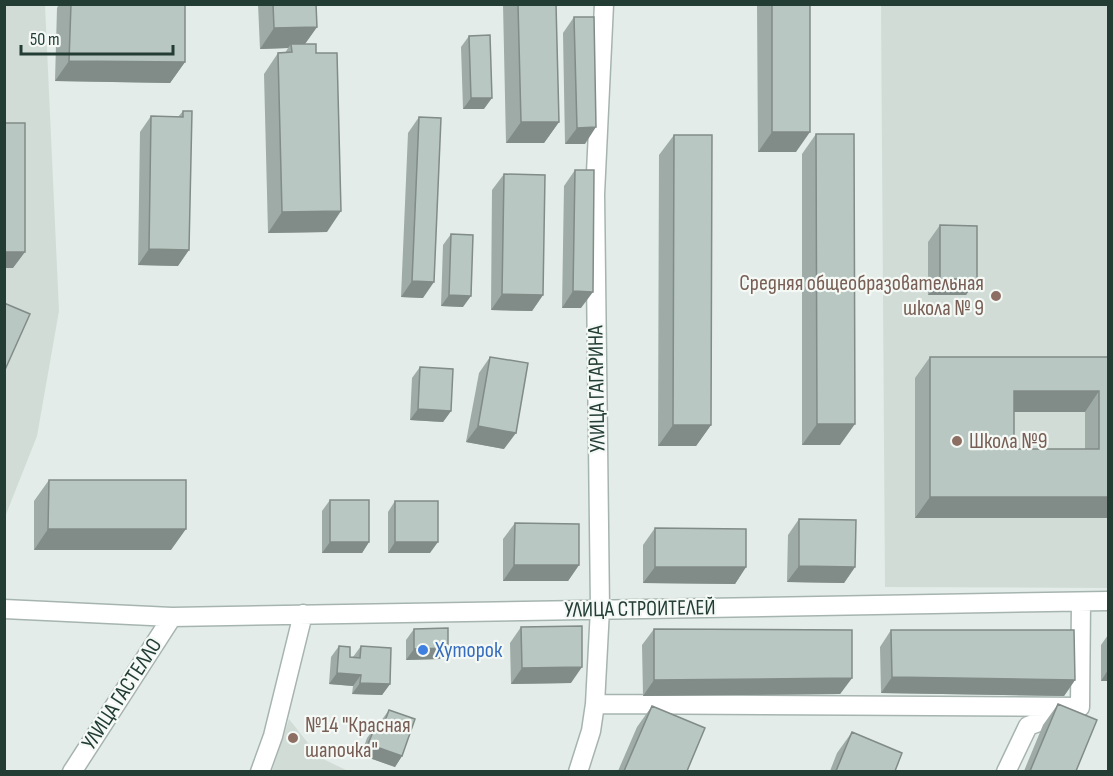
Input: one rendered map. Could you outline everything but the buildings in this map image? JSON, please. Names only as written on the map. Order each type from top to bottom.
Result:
[{"type":"street","name":"УЛИЦА ГАГАРИНА","points":[[578,771],[591,731],[595,704],[600,609],[595,194],[604,4]]},
{"type":"street","points":[[1080,707],[1081,602]]},
{"type":"street","name":"УЛИЦА СТРОИТЕЛЕЙ","points":[[4,609],[172,617],[1108,602]]},
{"type":"street","points":[[260,771],[273,736],[303,614]]},
{"type":"street","name":"УЛИЦА ГАСТЕЛЛО","points":[[72,771],[172,617]]},
{"type":"street","points":[[595,704],[1080,707]]},
{"type":"street","points":[[1006,771],[1028,726],[1080,707]]},
{"type":"shaded area","points":[[5,5],[45,5],[59,311],[37,436],[5,517]]},
{"type":"shaded area","name":"Средняя общеобразовательная школа № 9","points":[[881,5],[1108,5],[1108,588],[885,587]]},
{"type":"shaded area","name":"№14 \"Красная шапочка\"","points":[[289,719],[319,757],[348,771],[272,771]]},
{"type":"place","name":"Средняя общеобразовательная школа № 9","points":[[996,296]]},
{"type":"place","name":"Школа №9","points":[[957,441]]},
{"type":"place","name":"Хуторок","points":[[423,650]]},
{"type":"place","name":"№14 \"Красная шапочка\"","points":[[293,738]]}]
